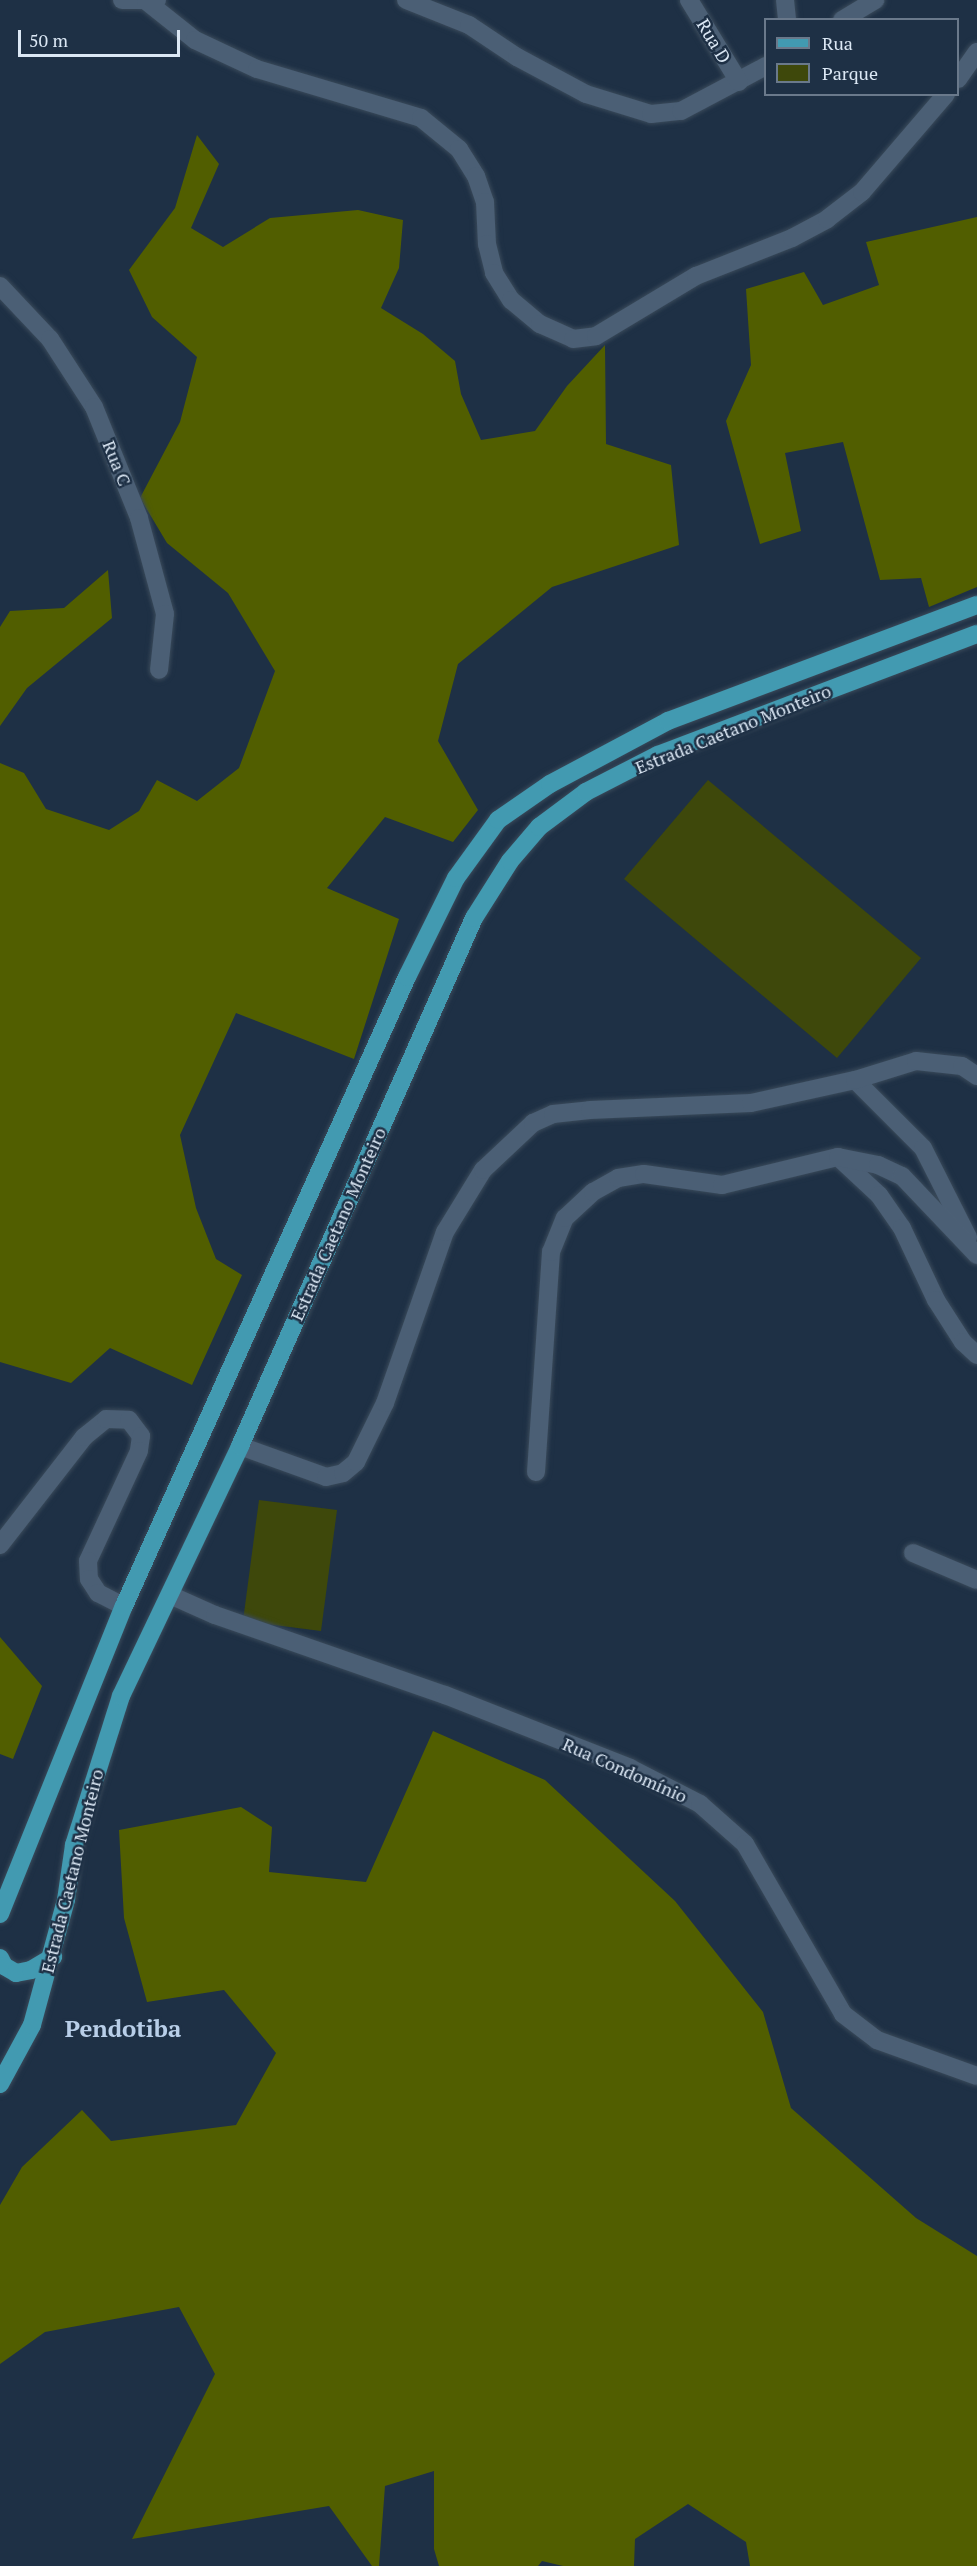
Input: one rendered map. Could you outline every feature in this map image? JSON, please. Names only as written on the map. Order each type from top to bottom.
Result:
[{"type":"main road","name":"Estrada Caetano Monteiro","points":[[0,1914],[124,1606],[407,977],[456,878],[498,820],[550,784],[668,721],[977,605]]},
{"type":"main road","name":"Estrada Caetano Monteiro","points":[[0,2084],[32,2025],[53,1957],[74,1845],[107,1731],[240,1446],[474,918],[510,861],[539,827],[586,792],[658,755],[977,634]]},
{"type":"main road","points":[[0,1958],[4,1966],[16,1973],[31,1971],[53,1957]]},
{"type":"street","points":[[122,0],[152,1],[195,40],[257,69],[421,118],[459,149],[476,176],[485,202],[487,244],[494,273],[511,300],[540,324],[573,339],[596,336],[696,276],[792,238],[827,219],[862,192],[944,96]]},
{"type":"street","points":[[406,0],[469,25],[517,57],[586,94],[651,114],[681,111],[764,67]]},
{"type":"street","name":"Rua D","points":[[689,0],[739,82]]},
{"type":"street","points":[[785,0],[788,18]]},
{"type":"street","points":[[845,18],[875,0]]},
{"type":"street","points":[[959,76],[977,52]]},
{"type":"street","name":"Rua C","points":[[0,286],[50,339],[94,407],[139,518],[165,614],[159,670]]},
{"type":"street","points":[[240,1446],[326,1477],[343,1473],[356,1461],[385,1403],[445,1232],[483,1170],[533,1123],[553,1114],[590,1110],[751,1103],[855,1080],[916,1061],[962,1066],[977,1076]]},
{"type":"street","points":[[855,1080],[923,1148],[976,1255]]},
{"type":"street","points":[[537,1472],[551,1252],[565,1218],[593,1192],[618,1178],[644,1174],[722,1185],[838,1157],[878,1165],[902,1176],[976,1255]]},
{"type":"street","points":[[838,1157],[879,1195],[902,1228],[936,1300],[963,1342],[977,1355]]},
{"type":"street","points":[[0,1545],[84,1437],[106,1419],[129,1420],[141,1436],[139,1451],[88,1560],[89,1579],[98,1593],[124,1606]]},
{"type":"street","points":[[913,1552],[977,1580]]},
{"type":"street","name":"Rua Condomínio","points":[[170,1595],[215,1615],[445,1695],[619,1764],[700,1804],[745,1844],[843,2014],[878,2040],[977,2076]]},
{"type":"green space","points":[[197,135],[219,164],[191,228],[223,247],[270,218],[358,210],[403,220],[399,268],[381,308],[423,334],[455,361],[461,394],[481,440],[535,431],[567,386],[605,345],[606,444],[671,465],[679,545],[552,587],[458,664],[438,741],[478,810],[453,842],[385,817],[327,888],[399,919],[354,1059],[236,1013],[180,1135],[196,1208],[216,1259],[242,1275],[192,1385],[110,1348],[71,1383],[0,1362],[0,763],[24,773],[46,809],[109,830],[139,811],[157,780],[197,801],[239,768],[275,671],[228,593],[167,543],[140,498],[180,422],[197,357],[152,317],[129,270],[175,208]]},
{"type":"green space","points":[[977,217],[977,587],[929,607],[921,578],[880,580],[843,442],[785,453],[801,531],[760,544],[726,421],[751,365],[746,289],[804,272],[823,305],[879,285],[866,242]]},
{"type":"green space","points":[[108,570],[112,618],[27,688],[0,726],[0,627],[10,611],[64,608]]},
{"type":"green space","points":[[708,780],[921,958],[837,1058],[624,879]]},
{"type":"green space","points":[[259,1500],[337,1510],[321,1631],[243,1621]]},
{"type":"green space","points":[[0,1637],[42,1686],[13,1759],[0,1754]]},
{"type":"green space","points":[[433,1731],[545,1780],[675,1901],[763,2012],[791,2108],[916,2218],[977,2256],[977,2566],[750,2566],[746,2542],[688,2504],[635,2539],[634,2566],[563,2566],[542,2561],[538,2566],[439,2566],[434,2549],[434,2471],[385,2486],[379,2566],[372,2566],[329,2506],[132,2539],[215,2374],[179,2307],[45,2332],[0,2364],[0,2205],[22,2167],[82,2110],[111,2141],[236,2125],[276,2053],[224,1990],[147,2002],[124,1918],[119,1830],[241,1807],[272,1827],[269,1872],[366,1882]]},
{"type":"district","name":"Pendotiba","points":[[123,2029]]}]
